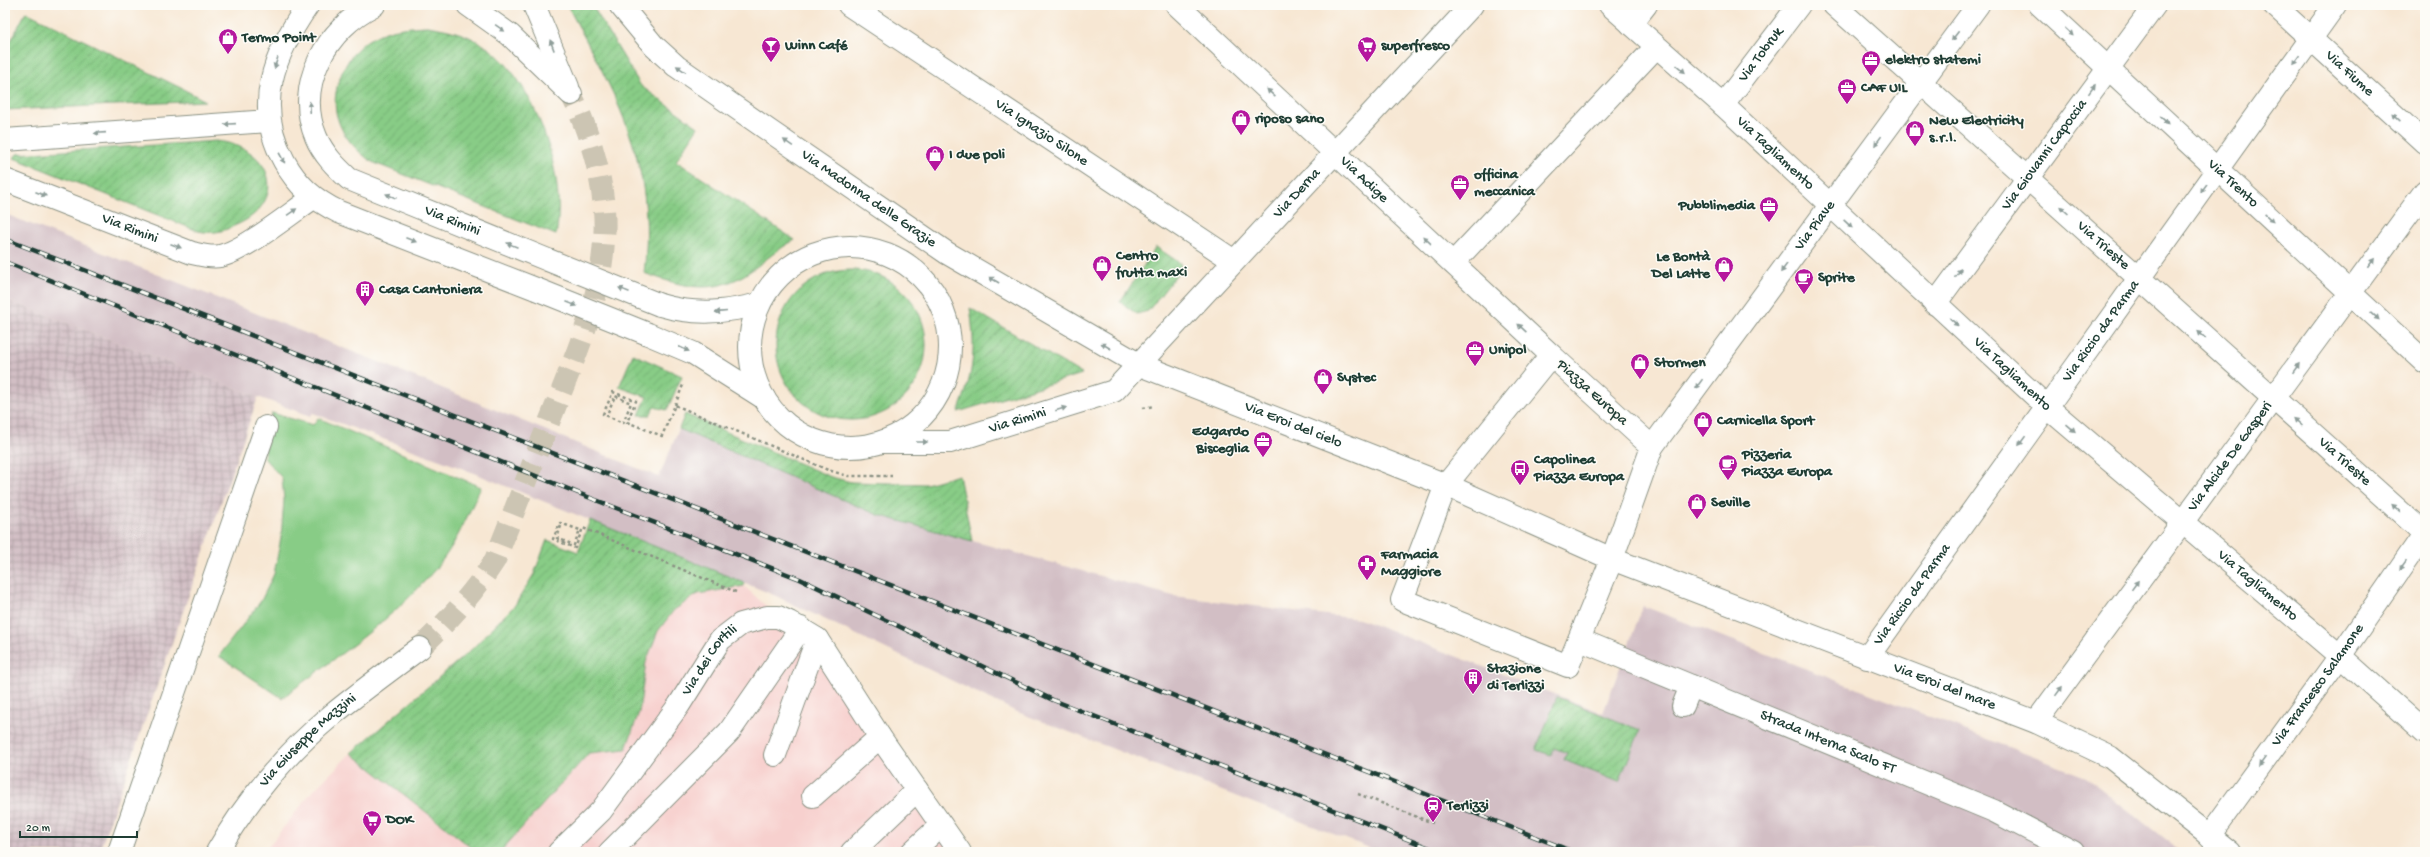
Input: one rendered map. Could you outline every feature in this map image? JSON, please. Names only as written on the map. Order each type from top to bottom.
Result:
[{"type":"street","points":[[308,5],[293,26],[276,61],[270,90],[269,121],[272,136],[286,165],[303,188],[313,198],[339,212],[536,289],[693,353],[764,398]]},
{"type":"street","name":"Via Rimini","points":[[374,5],[361,11],[339,29],[324,50],[313,75],[310,92],[311,120],[316,137],[324,152],[335,166],[350,179],[660,305],[698,313],[734,310],[759,304]]},
{"type":"street","points":[[468,5],[510,35],[571,94],[534,5]]},
{"type":"street","name":"Via Madonna delle Grazie","points":[[620,5],[654,46],[676,66],[947,253],[1140,365]]},
{"type":"street","name":"Via Ignazio Silone","points":[[850,5],[1234,261]]},
{"type":"street","name":"Via Adige","points":[[1177,5],[1551,355]]},
{"type":"street","name":"Via Derna","points":[[1140,365],[1234,261],[1472,5]]},
{"type":"street","name":"Via Tagliamento","points":[[1610,5],[1723,106],[1829,207],[2047,407],[2340,656],[2425,732]]},
{"type":"street","points":[[1631,24],[1646,5]]},
{"type":"street","name":"Via Tobruk","points":[[1723,106],[1799,5]]},
{"type":"street","name":"Via Trieste","points":[[1834,5],[2028,177],[2273,400],[2425,534]]},
{"type":"street","name":"Via Piave","points":[[1652,447],[1978,5]]},
{"type":"street","name":"Via Trento","points":[[2040,5],[2425,362]]},
{"type":"street","name":"Via Giovanni Capoccia","points":[[1935,304],[2155,5]]},
{"type":"street","name":"Via Fiume","points":[[2274,5],[2425,143]]},
{"type":"street","name":"Via Riccio da Parma","points":[[1867,658],[2335,5]]},
{"type":"street","points":[[1452,263],[1656,47]]},
{"type":"street","points":[[5,140],[269,121]]},
{"type":"street","name":"Via Rimini","points":[[5,180],[192,253],[206,256],[218,256],[238,249],[313,198]]},
{"type":"street","name":"Via Alcide De Gasperi","points":[[2036,722],[2181,522],[2273,400],[2349,292],[2425,191]]},
{"type":"street","points":[[848,246],[864,247],[894,256],[920,274],[930,286],[945,314],[951,345],[947,376],[933,404],[912,426],[883,442],[850,447],[816,441],[786,424],[764,398],[757,383],[750,357],[751,330],[759,304],[767,290],[788,267],[817,252],[848,246]]},
{"type":"street","points":[[894,256],[947,253]]},
{"type":"street","name":"Piazza Europa","points":[[1551,355],[1652,447],[1612,559],[1580,640],[1568,666],[1402,600],[1446,486],[1551,355]]},
{"type":"street","name":"Via Rimini","points":[[883,442],[950,442],[1114,391],[1140,365]]},
{"type":"street","name":"Via Eroi del cielo","points":[[1140,365],[1446,486]]},
{"type":"street","points":[[119,852],[266,427]]},
{"type":"street","points":[[1446,486],[1612,559]]},
{"type":"street","name":"Via Francesco Salamone","points":[[2209,836],[2340,656],[2425,534]]},
{"type":"street","name":"Via Eroi del mare","points":[[1612,559],[2036,722],[2110,757],[2230,852]]},
{"type":"street","points":[[778,617],[809,633],[960,852]]},
{"type":"street","name":"Via dei Cortili","points":[[559,852],[601,811],[679,705],[712,649],[720,640],[734,628],[749,620],[778,617]]},
{"type":"street","points":[[775,755],[809,633]]},
{"type":"street","points":[[610,852],[729,732],[809,633]]},
{"type":"street","name":"Strada Interna Scalo FT","points":[[1580,640],[1994,811],[2073,852]]},
{"type":"street","name":"Via Giuseppe Mazzini","points":[[217,852],[255,795],[294,751],[331,716],[420,648]]},
{"type":"street","points":[[1683,706],[1691,686]]},
{"type":"street","points":[[813,796],[880,737]]},
{"type":"street","points":[[852,852],[917,790]]},
{"type":"street","points":[[912,852],[941,825]]},
{"type":"path","points":[[675,405],[684,383]]},
{"type":"path","points":[[608,412],[615,396],[631,403],[623,423],[603,414],[613,392],[636,401],[627,422]]},
{"type":"path","points":[[560,524],[580,530],[574,545],[556,538],[560,524]]},
{"type":"path","points":[[560,524],[553,539],[575,548],[583,528],[730,588],[778,617]]},
{"type":"path","points":[[1358,794],[1434,823]]},
{"type":"shaded area","points":[[5,214],[381,363],[659,477],[679,429],[878,515],[1173,596],[1359,619],[1603,713],[1643,606],[2086,777],[2181,852],[1380,852],[1015,711],[774,595],[464,469],[313,413],[310,416],[258,397],[5,299]]},
{"type":"shaded area","points":[[5,299],[258,397],[99,852],[5,852]]},
{"type":"shaded area","points":[[744,586],[778,617],[789,622],[960,852],[500,852],[589,753],[626,749],[643,688],[646,662],[658,631],[674,610],[698,594]]},
{"type":"shaded area","points":[[351,753],[477,852],[264,852],[311,793]]},
{"type":"green space","points":[[567,5],[592,5],[641,86],[698,127],[676,161],[795,240],[738,278],[725,284],[712,287],[686,285],[644,273],[646,234],[644,198],[639,164],[617,102]]},
{"type":"green space","points":[[26,12],[206,101],[5,110],[5,52]]},
{"type":"green space","points":[[427,26],[456,32],[476,40],[501,59],[517,79],[531,103],[543,129],[552,157],[557,185],[558,211],[556,235],[372,162],[350,142],[343,131],[335,106],[336,93],[339,79],[354,53],[361,45],[380,34],[393,30]]},
{"type":"green space","points":[[216,141],[235,145],[251,153],[262,164],[268,177],[268,190],[263,204],[252,216],[230,228],[212,232],[198,231],[14,158],[17,154]]},
{"type":"green space","points":[[1156,247],[1180,263],[1181,269],[1148,311],[1137,314],[1120,302]]},
{"type":"green space","points":[[851,270],[880,276],[904,292],[920,316],[926,345],[920,374],[904,398],[880,414],[851,420],[822,414],[798,398],[782,374],[776,345],[782,316],[798,292],[822,276]]},
{"type":"green space","points":[[970,308],[1082,374],[958,412],[967,385],[972,361],[973,336]]},
{"type":"green space","points":[[633,354],[682,376],[667,410],[654,407],[650,415],[639,415],[647,397],[619,387]]},
{"type":"green space","points":[[272,413],[313,425],[318,418],[481,487],[453,545],[424,582],[406,601],[366,635],[282,698],[219,656],[261,601],[274,574],[281,538],[284,500],[282,478],[264,458]]},
{"type":"green space","points":[[685,414],[831,477],[851,482],[926,484],[959,475],[972,541],[878,515],[679,429]]},
{"type":"green space","points":[[590,520],[745,583],[744,586],[698,594],[674,610],[658,631],[646,662],[639,712],[626,749],[589,753],[500,852],[477,852],[351,753],[472,649],[515,605],[534,574],[547,540],[578,552]]},
{"type":"green space","points":[[1557,697],[1640,730],[1619,782],[1564,760],[1567,753],[1554,748],[1551,755],[1536,750]]},
{"type":"tunnel","points":[[420,648],[460,607],[495,560],[572,365],[593,304],[602,262],[605,222],[601,184],[592,146],[571,94]]},
{"type":"railway","points":[[5,239],[1574,852]]},
{"type":"railway","points":[[5,262],[588,497],[800,579],[1053,700],[1440,852]]},
{"type":"place","name":"Termo Point","points":[[228,55]]},
{"type":"place","name":"Winn Café","points":[[771,63]]},
{"type":"place","name":"superfresco","points":[[1367,63]]},
{"type":"place","name":"elektro statemi","points":[[1871,77]]},
{"type":"place","name":"CAF UIL","points":[[1847,105]]},
{"type":"place","name":"riposo sano","points":[[1241,136]]},
{"type":"place","name":"New Electricity s.r.l.","points":[[1915,147]]},
{"type":"place","name":"I due poli","points":[[935,172]]},
{"type":"place","name":"officina meccanica","points":[[1460,201]]},
{"type":"place","name":"Pubblimedia","points":[[1769,223]]},
{"type":"place","name":"Centro frutta maxi","points":[[1102,282]]},
{"type":"place","name":"Le Bontà Del Latte","points":[[1724,283]]},
{"type":"place","name":"Sprite","points":[[1804,295]]},
{"type":"place","name":"Casa Cantoniera","points":[[365,307]]},
{"type":"place","name":"Unipol","points":[[1475,367]]},
{"type":"place","name":"Stormen","points":[[1640,380]]},
{"type":"place","name":"Systec","points":[[1323,395]]},
{"type":"place","name":"Carnicella Sport","points":[[1703,438]]},
{"type":"place","name":"Edgardo Bisceglia","points":[[1263,458]]},
{"type":"place","name":"Pizzeria Piazza Europa","points":[[1728,481]]},
{"type":"place","name":"Capolinea Piazza Europa","points":[[1520,486]]},
{"type":"place","name":"Seville","points":[[1697,520]]},
{"type":"place","name":"Farmacia Maggiore","points":[[1367,581]]},
{"type":"place","name":"Stazione di Terlizzi","points":[[1473,695]]},
{"type":"place","name":"Terlizzi","points":[[1433,823]]},
{"type":"place","name":"DOK","points":[[372,837]]}]
